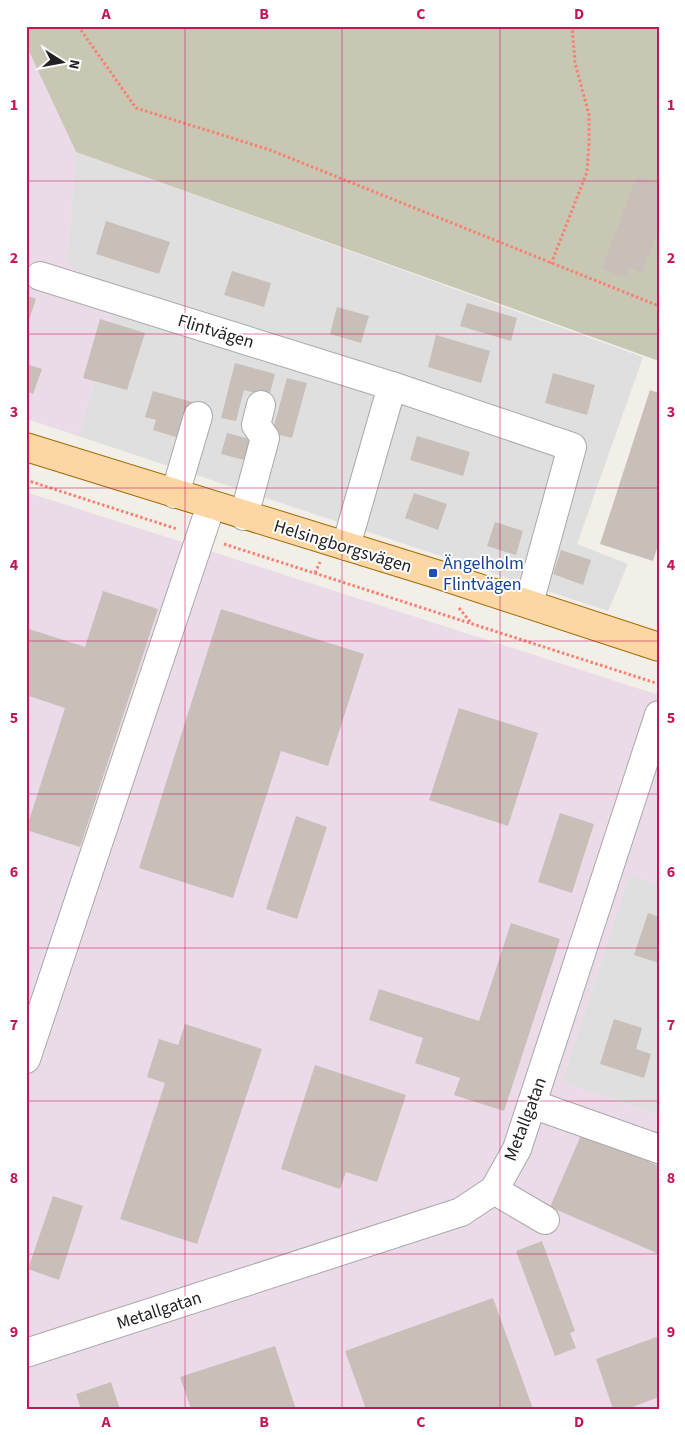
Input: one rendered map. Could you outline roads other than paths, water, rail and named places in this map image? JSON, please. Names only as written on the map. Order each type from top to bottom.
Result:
[{"type":"main road","name":"Helsingborgsvägen","points":[[26,447],[529,603],[659,647]]},
{"type":"street","name":"Flintvägen","points":[[40,276],[392,386],[572,447],[529,603]]},
{"type":"street","points":[[346,546],[392,386]]},
{"type":"street","points":[[244,516],[265,438],[256,425],[261,405]]},
{"type":"street","points":[[175,494],[198,416]]},
{"type":"street","points":[[26,1059],[211,505]]},
{"type":"street","name":"Metallgatan","points":[[26,1353],[461,1212],[494,1190],[518,1149],[659,715]]},
{"type":"street","points":[[532,1104],[659,1150]]},
{"type":"street","points":[[494,1190],[545,1220]]},
{"type":"place","name":"Ängelholm Flintvägen","points":[[433,573]]}]
